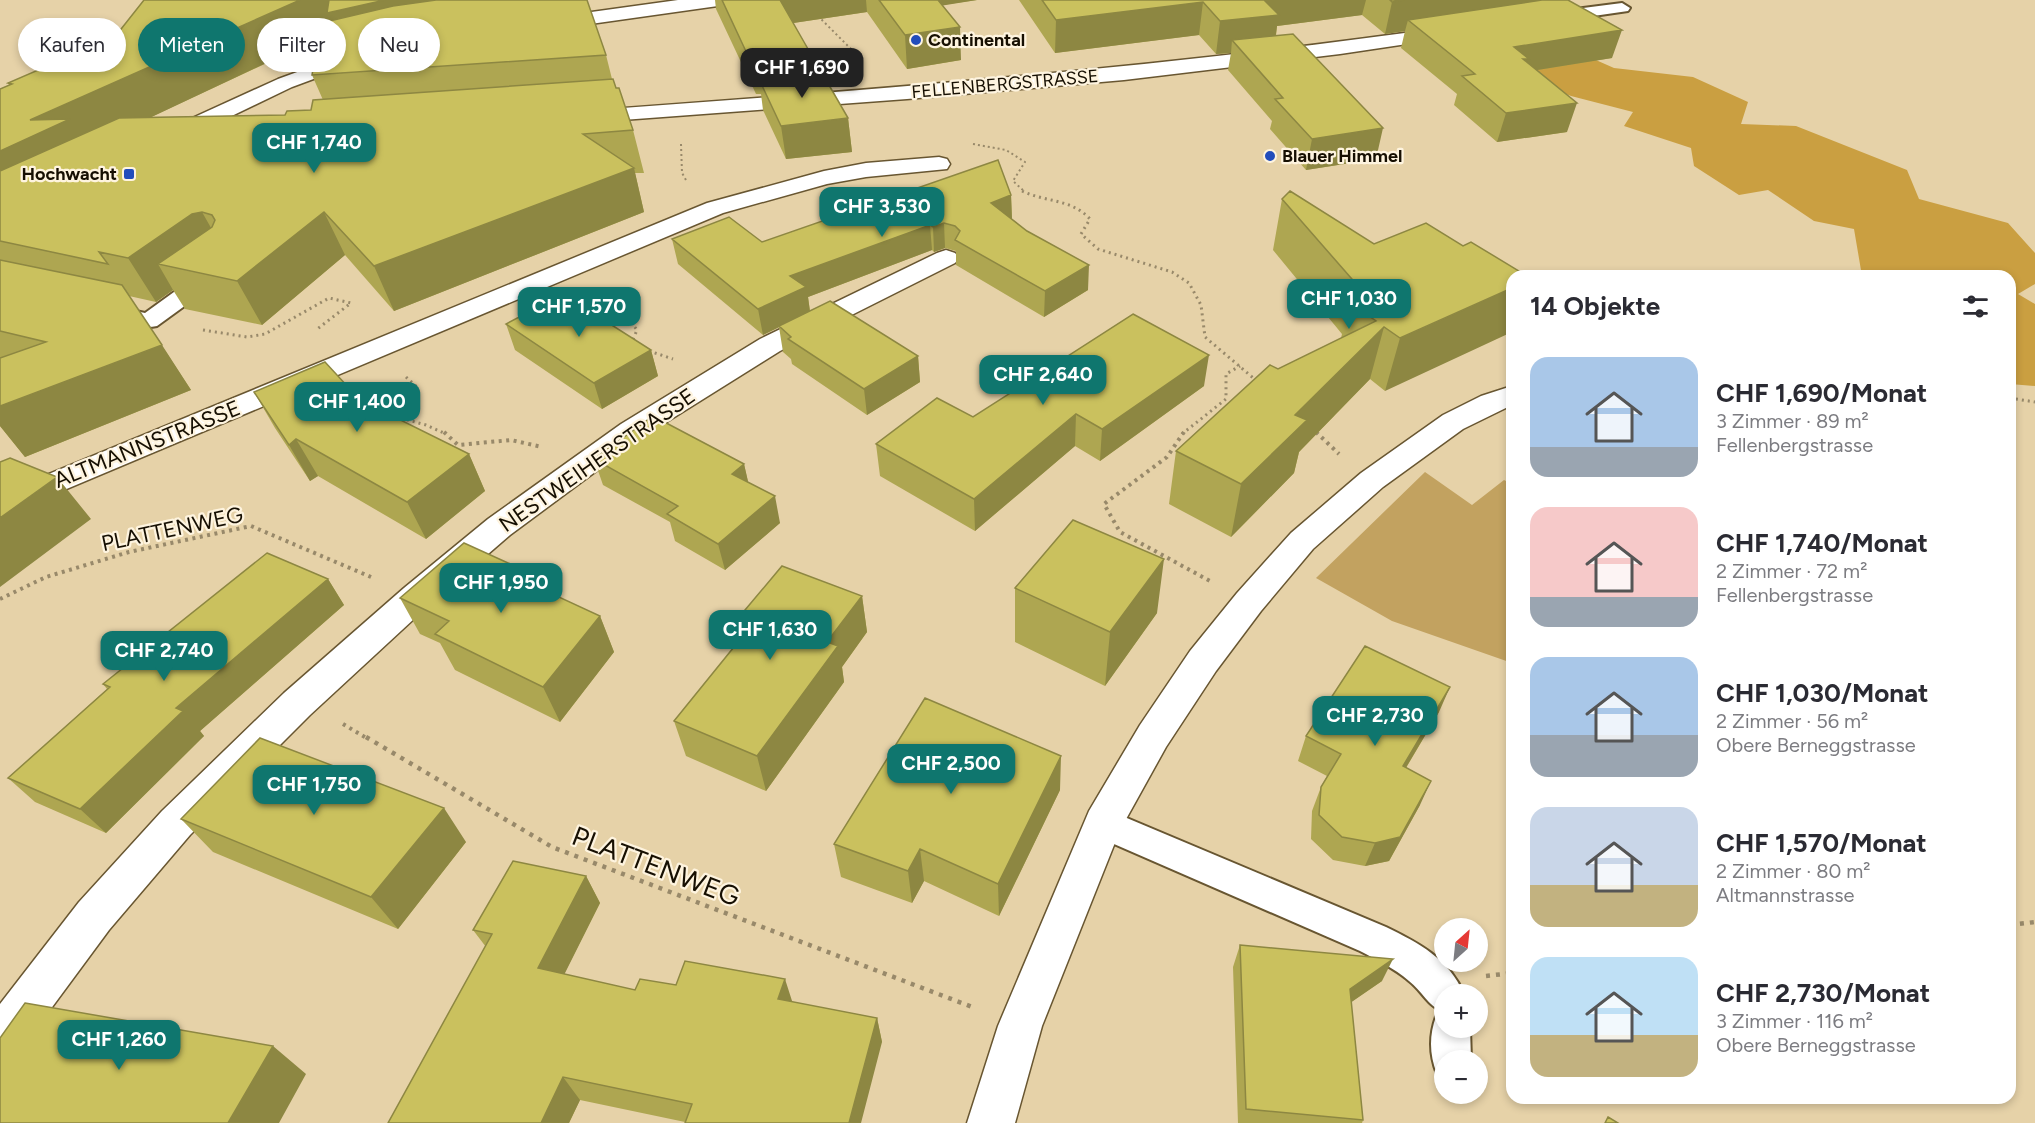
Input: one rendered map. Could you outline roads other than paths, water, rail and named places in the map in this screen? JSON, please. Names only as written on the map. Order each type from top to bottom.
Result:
[{"type":"street","points":[[533,27],[718,0]]},
{"type":"street","name":"FELLENBERGSTRASSE","points":[[566,118],[1045,81],[1343,49],[1472,29]]},
{"type":"street","points":[[205,142],[193,143],[166,139],[317,69],[358,56]]},
{"type":"street","name":"ALTMANNSTRASSE","points":[[0,506],[529,285],[744,198],[866,170],[939,164]]},
{"type":"street","name":"NESTWEIHERSTRASSE","points":[[0,1040],[101,907],[176,823],[297,704],[416,597],[499,527],[631,431],[708,382],[770,345],[946,258]]},
{"type":"street","points":[[991,1123],[1020,1026],[1103,823],[1153,736],[1203,661],[1248,602],[1302,541],[1372,480],[1454,422],[1506,397]]},
{"type":"lane","points":[[1535,20],[1622,8]]},
{"type":"lane","points":[[92,308],[149,321],[226,265]]},
{"type":"lane","points":[[1103,823],[1373,939],[1406,956],[1439,984]]},
{"type":"place","name":"Continental","points":[[916,40]]},
{"type":"place","name":"Blauer Himmel","points":[[1270,156]]},
{"type":"place","name":"Hochwacht","points":[[129,174]]}]
